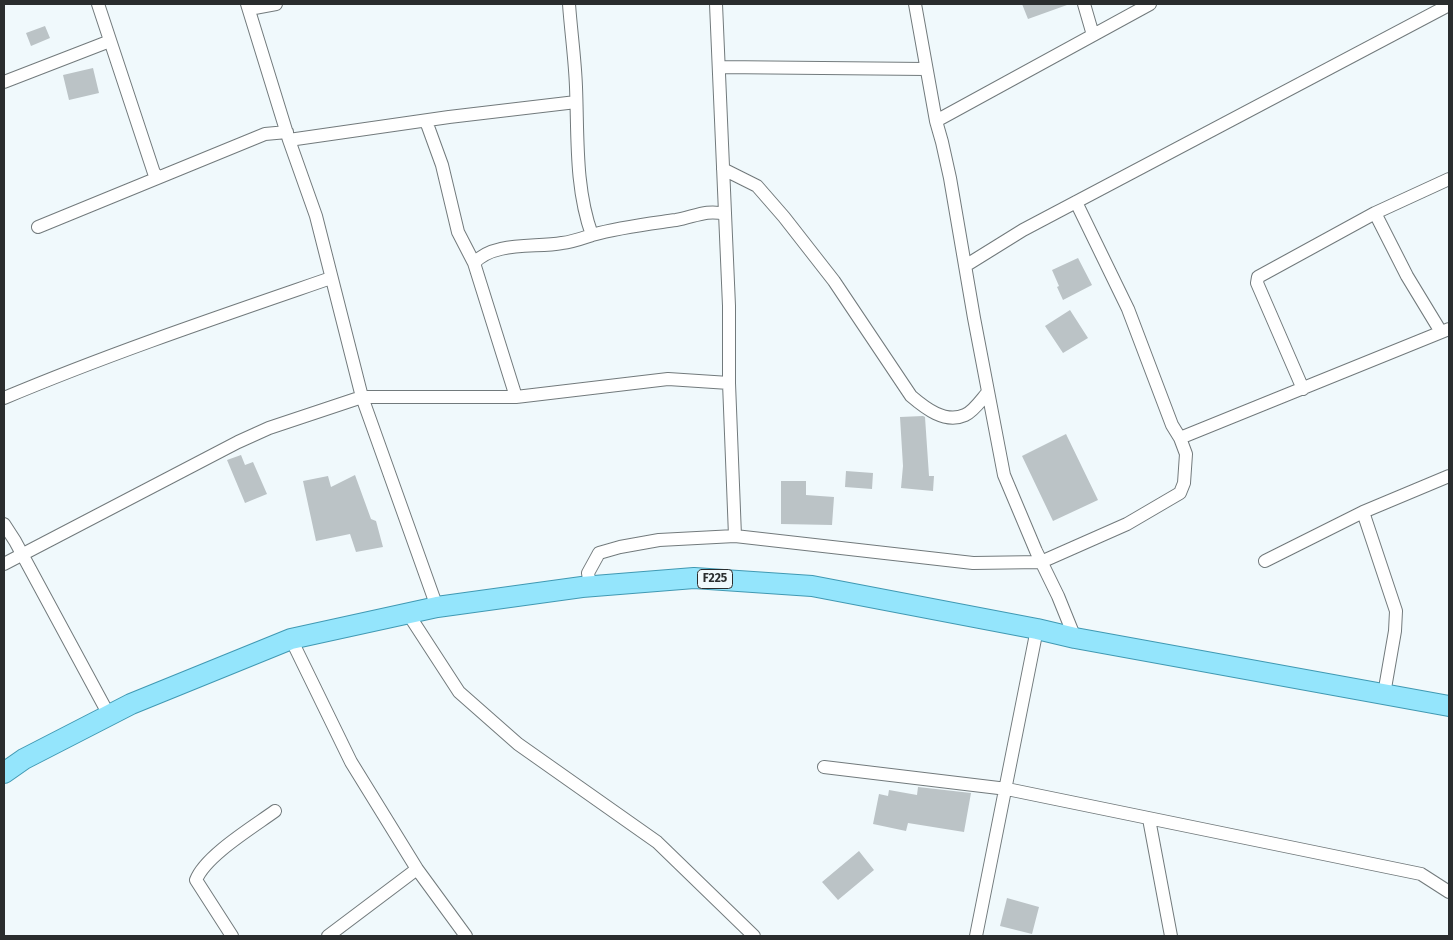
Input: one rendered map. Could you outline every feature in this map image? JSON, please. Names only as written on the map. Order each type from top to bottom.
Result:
[{"type":"main road","name":"F225","points":[[4,773],[24,759],[109,714],[291,639],[407,612],[437,607],[590,586],[694,578],[812,586],[1075,638],[1449,706]]},
{"type":"street","points":[[98,4],[154,173],[159,177]]},
{"type":"street","points":[[276,4],[248,6],[288,136],[316,216],[362,397],[437,607]]},
{"type":"street","points":[[569,4],[581,188],[584,211],[592,235]]},
{"type":"street","points":[[716,4],[729,306],[729,383],[735,536]]},
{"type":"street","points":[[915,4],[936,120],[948,169],[1004,475],[1075,638]]},
{"type":"street","points":[[1084,4],[1093,35]]},
{"type":"street","points":[[936,120],[1150,4]]},
{"type":"street","points":[[965,266],[1023,230],[1449,5]]},
{"type":"street","points":[[4,82],[110,41]]},
{"type":"street","points":[[718,67],[926,69]]},
{"type":"street","points":[[38,227],[265,134],[288,136],[576,102]]},
{"type":"street","points":[[426,121],[442,165],[461,240],[474,263],[516,397]]},
{"type":"street","points":[[723,168],[757,186],[784,217],[834,281],[911,396],[928,411],[955,418],[966,415],[988,392]]},
{"type":"street","points":[[1303,389],[1257,283],[1258,277],[1376,213],[1449,179]]},
{"type":"street","points":[[590,586],[588,573],[599,553],[659,540],[735,536],[973,563],[1042,562],[1127,524],[1180,493],[1184,483],[1186,454],[1180,438],[1172,425],[1128,309],[1076,202]]},
{"type":"street","points":[[474,263],[480,257],[495,250],[563,243],[592,235],[679,219],[710,211],[725,214]]},
{"type":"street","points":[[1180,438],[1445,330],[1407,276],[1376,213]]},
{"type":"street","points":[[4,398],[132,347],[331,278]]},
{"type":"street","points":[[4,564],[238,442],[269,428],[362,397],[516,397],[668,379],[729,383]]},
{"type":"street","points":[[1264,561],[1363,512],[1449,476]]},
{"type":"street","points":[[1363,512],[1396,611],[1395,631],[1384,694]]},
{"type":"street","points":[[4,524],[109,714]]},
{"type":"street","points":[[407,612],[458,692],[518,744],[657,842],[750,935]]},
{"type":"street","points":[[976,936],[1007,789],[1037,629]]},
{"type":"street","points":[[291,639],[351,762],[463,935]]},
{"type":"street","points":[[824,767],[1007,789],[1421,874],[1449,892]]},
{"type":"street","points":[[232,936],[196,880],[199,872],[211,858],[275,811]]},
{"type":"street","points":[[1149,818],[1171,936]]},
{"type":"street","points":[[328,936],[418,868]]},
{"type":"building","points":[[1022,4],[1066,4],[1067,5],[1028,19]]},
{"type":"building","points":[[45,26],[50,38],[31,46],[26,33]]},
{"type":"building","points":[[93,68],[99,93],[69,100],[63,75]]},
{"type":"building","points":[[1078,258],[1092,285],[1063,300],[1052,270]]},
{"type":"building","points":[[1070,310],[1088,338],[1063,353],[1045,326]]},
{"type":"building","points":[[900,417],[925,417],[929,476],[934,476],[933,491],[901,488],[903,466]]},
{"type":"building","points":[[1066,434],[1098,500],[1053,521],[1022,456]]},
{"type":"building","points":[[241,455],[245,465],[253,462],[267,494],[245,503],[227,460]]},
{"type":"building","points":[[846,471],[873,473],[872,489],[845,487]]},
{"type":"building","points":[[355,475],[371,519],[376,521],[383,547],[356,552],[350,534],[316,541],[303,481],[328,476],[331,487]]},
{"type":"building","points":[[781,481],[806,481],[806,495],[834,497],[832,525],[781,524]]},
{"type":"building","points":[[918,787],[971,793],[964,832],[908,823],[906,831],[873,824],[879,794],[888,796],[889,790],[917,795]]},
{"type":"building","points":[[859,851],[874,870],[838,900],[822,882]]},
{"type":"building","points":[[1007,898],[1039,907],[1032,934],[1000,926]]}]
